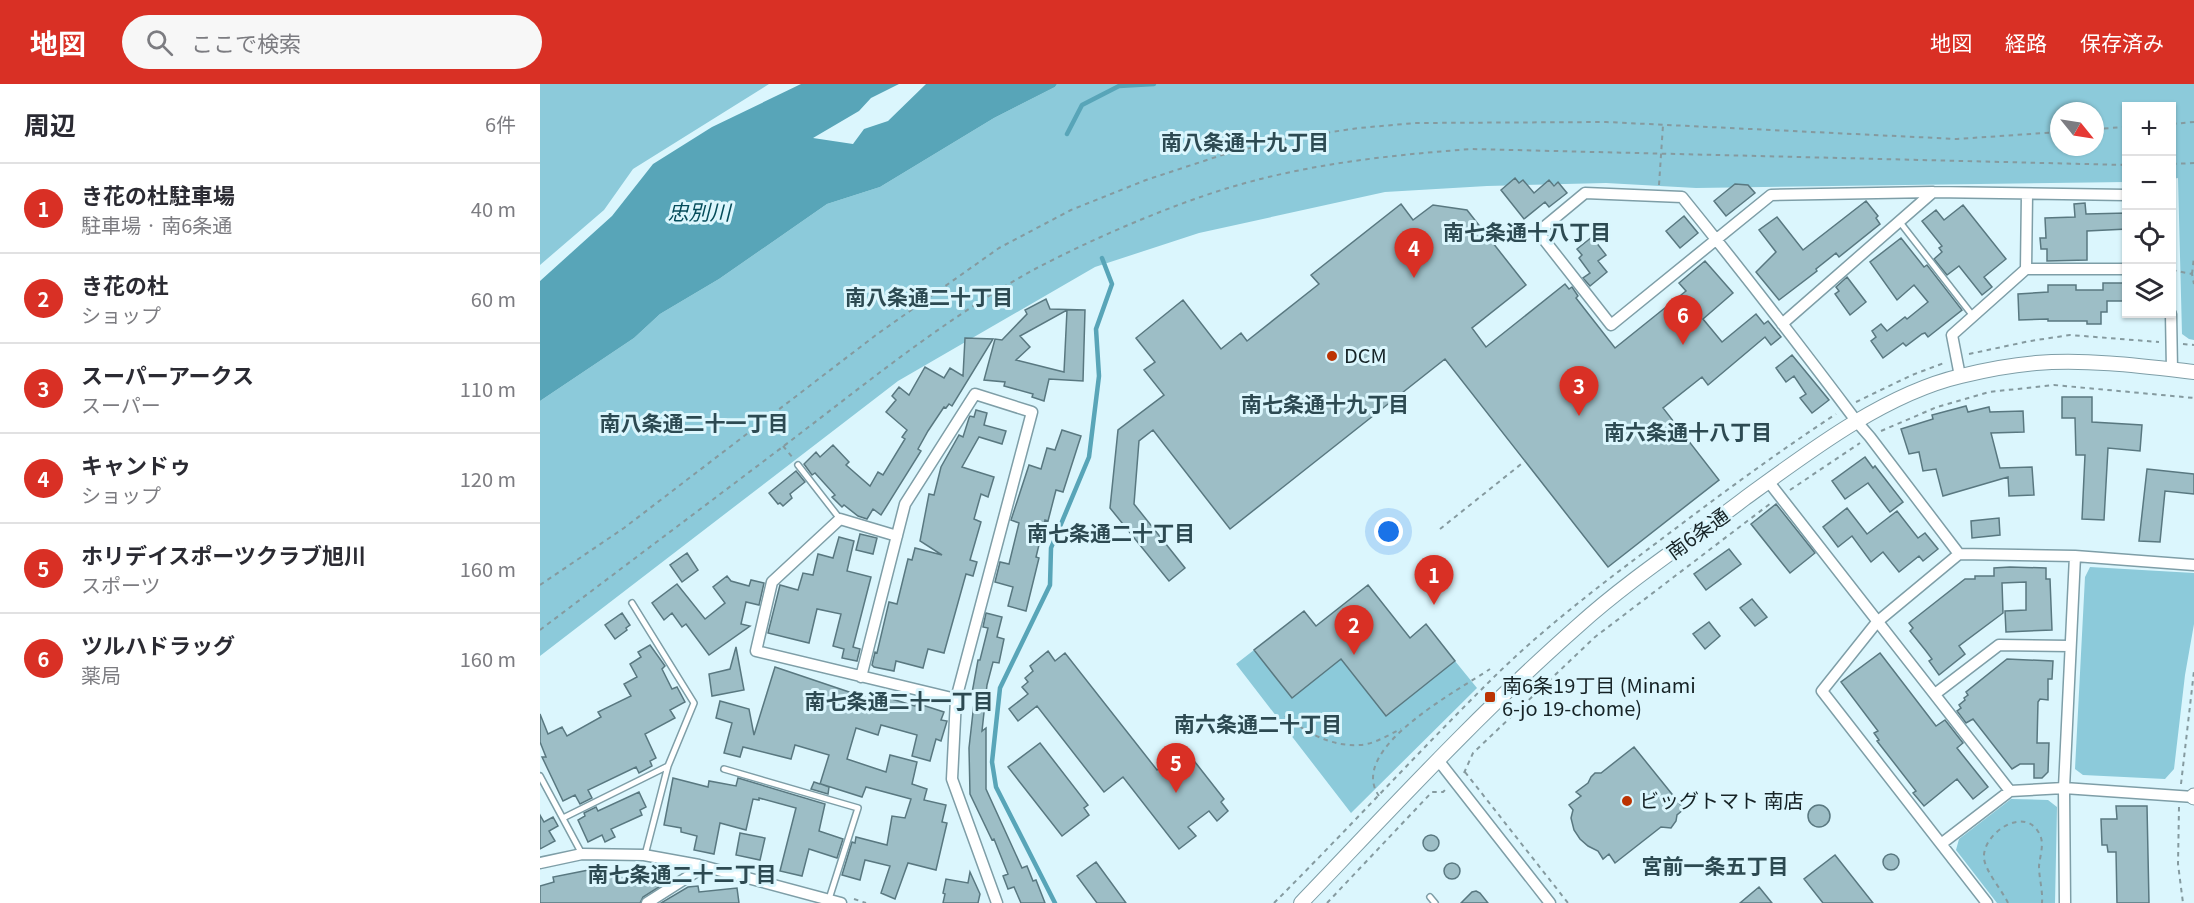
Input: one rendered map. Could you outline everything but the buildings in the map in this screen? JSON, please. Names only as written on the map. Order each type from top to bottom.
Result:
[{"type":"street","points":[[1782,324],[1933,192]]},
{"type":"street","points":[[1959,554],[1716,238],[1682,197],[1585,193],[1538,232],[1611,325],[1716,238],[1771,195],[1933,192],[2122,195]]},
{"type":"street","points":[[2026,268],[2027,194]]},
{"type":"street","points":[[1960,376],[1952,335],[2026,268],[2122,269]]},
{"type":"street","points":[[2171,318],[2172,370]]},
{"type":"street","name":"南6条通","points":[[1301,903],[1507,690],[1581,623],[1618,592],[1768,481],[1857,422],[1915,390],[1960,376],[2034,363],[2072,362],[2194,372]]},
{"type":"street","points":[[861,677],[905,504],[975,394],[1032,412],[956,699],[952,779],[997,903]]},
{"type":"street","points":[[1768,481],[2010,790]]},
{"type":"street","points":[[897,536],[840,519],[772,582],[756,651],[956,699]]},
{"type":"street","points":[[1987,903],[1822,691],[1877,622],[1959,554],[2075,556],[2194,565]]},
{"type":"street","points":[[2065,903],[2064,788],[2075,556]]},
{"type":"street","points":[[1935,694],[1999,645],[2070,646]]},
{"type":"street","points":[[1438,760],[1550,903]]},
{"type":"street","points":[[1941,844],[2010,790],[2064,788],[2194,797]]},
{"type":"street","points":[[540,863],[582,854],[645,855],[699,865],[841,903]]},
{"type":"street","points":[[647,903],[694,873],[699,865]]},
{"type":"lane","points":[[1899,221],[1973,316]]},
{"type":"lane","points":[[798,465],[840,519]]},
{"type":"lane","points":[[632,603],[694,703],[668,766],[645,855]]},
{"type":"lane","points":[[563,818],[668,766]]},
{"type":"lane","points":[[724,769],[858,808],[829,898]]},
{"type":"lane","points":[[540,776],[582,854]]},
{"type":"lane","points":[[1430,897],[1435,903]]},
{"type":"path","points":[[540,585],[624,528],[867,342],[999,248],[1071,210],[1135,184],[1222,154],[1290,138],[1359,128],[1478,121],[1606,122],[1957,139],[2050,133]]},
{"type":"path","points":[[2176,124],[2194,122]]},
{"type":"path","points":[[1660,171],[1663,125]]},
{"type":"path","points":[[2104,128],[2122,127]]},
{"type":"path","points":[[540,630],[901,356],[971,308],[1035,269],[1148,218],[1228,188],[1305,169],[1393,155],[1472,149],[2122,165]]},
{"type":"path","points":[[2176,164],[2194,163]]},
{"type":"path","points":[[2194,257],[2192,274],[2194,284]]},
{"type":"path","points":[[2176,271],[2192,274]]},
{"type":"path","points":[[783,446],[792,458]]},
{"type":"path","points":[[1440,529],[1525,461]]},
{"type":"path","points":[[1286,716],[1304,731],[1323,739],[1341,744],[1361,745],[1376,741],[1403,728],[1490,669]]},
{"type":"path","points":[[1390,811],[1374,789],[1374,767],[1385,746],[1403,728]]},
{"type":"path","points":[[1327,903],[1432,792],[1443,792],[1465,772],[1568,903]]},
{"type":"path","points":[[2008,903],[1988,869],[1984,852],[1990,840],[2002,827],[2015,821],[2027,822],[2041,835],[2042,851],[2039,866],[2042,903]]},
{"type":"shaded area","points":[[540,84],[769,84],[633,169],[604,210],[540,265]]},
{"type":"shaded area","points":[[1057,84],[2194,84],[2194,340],[2182,334],[2178,178],[2176,178],[2176,102],[2122,102],[2122,182],[1696,188],[1606,183],[1487,186],[1385,192],[1199,233],[1095,267],[898,381],[540,656],[540,401],[634,338],[660,314],[719,279],[827,204],[880,187],[994,118]]},
{"type":"shaded area","points":[[2090,567],[2194,573],[2194,624],[2185,675],[2174,769],[2165,779],[2083,775],[2075,769],[2085,577]]},
{"type":"shaded area","points":[[1254,650],[1341,659],[1386,716],[1455,661],[1477,688],[1351,813],[1236,664]]},
{"type":"shaded area","points":[[2011,799],[2048,800],[2057,807],[2055,903],[1997,903],[1956,850],[1959,839]]},
{"type":"water","name":"忠別川","points":[[801,84],[899,84],[871,98],[859,111],[813,138],[853,144],[864,129],[888,121],[926,84],[1057,84],[994,118],[880,187],[827,204],[719,279],[660,314],[634,338],[540,401],[540,281],[612,216],[653,164],[712,127]]},
{"type":"waterway","points":[[1067,134],[1082,105],[1119,86],[1154,84]]},
{"type":"waterway","points":[[1055,903],[996,787],[992,762],[1000,688],[1050,585],[1051,548],[1089,457],[1099,376],[1096,329],[1112,284],[1102,258]]},
{"type":"place","name":"キャンドゥ","points":[[1414,278]]},
{"type":"place","name":"ツルハドラッグ","points":[[1683,345]]},
{"type":"place","name":"DCM","points":[[1332,356]]},
{"type":"place","name":"スーパーアークス","points":[[1579,416]]},
{"type":"place","name":"き花の杜駐車場","points":[[1434,605]]},
{"type":"place","name":"き花の杜","points":[[1354,655]]},
{"type":"place","name":"南6条19丁目 (Minami 6-jo 19-chome)","points":[[1490,697]]},
{"type":"place","name":"ホリデイスポーツクラブ旭川","points":[[1176,793]]},
{"type":"place","name":"ビッグトマト 南店","points":[[1627,801]]},
{"type":"district","name":"南八条通十九丁目","points":[[1245,143]]},
{"type":"district","name":"南七条通十八丁目","points":[[1527,233]]},
{"type":"district","name":"南八条通二十丁目","points":[[929,298]]},
{"type":"district","name":"南七条通十九丁目","points":[[1325,405]]},
{"type":"district","name":"南八条通二十一丁目","points":[[694,424]]},
{"type":"district","name":"南六条通十八丁目","points":[[1688,433]]},
{"type":"district","name":"南七条通二十丁目","points":[[1111,534]]},
{"type":"district","name":"南七条通二十一丁目","points":[[899,702]]},
{"type":"district","name":"南六条通二十丁目","points":[[1258,725]]},
{"type":"district","name":"宮前一条五丁目","points":[[1715,867]]},
{"type":"district","name":"南七条通二十二丁目","points":[[682,875]]}]
